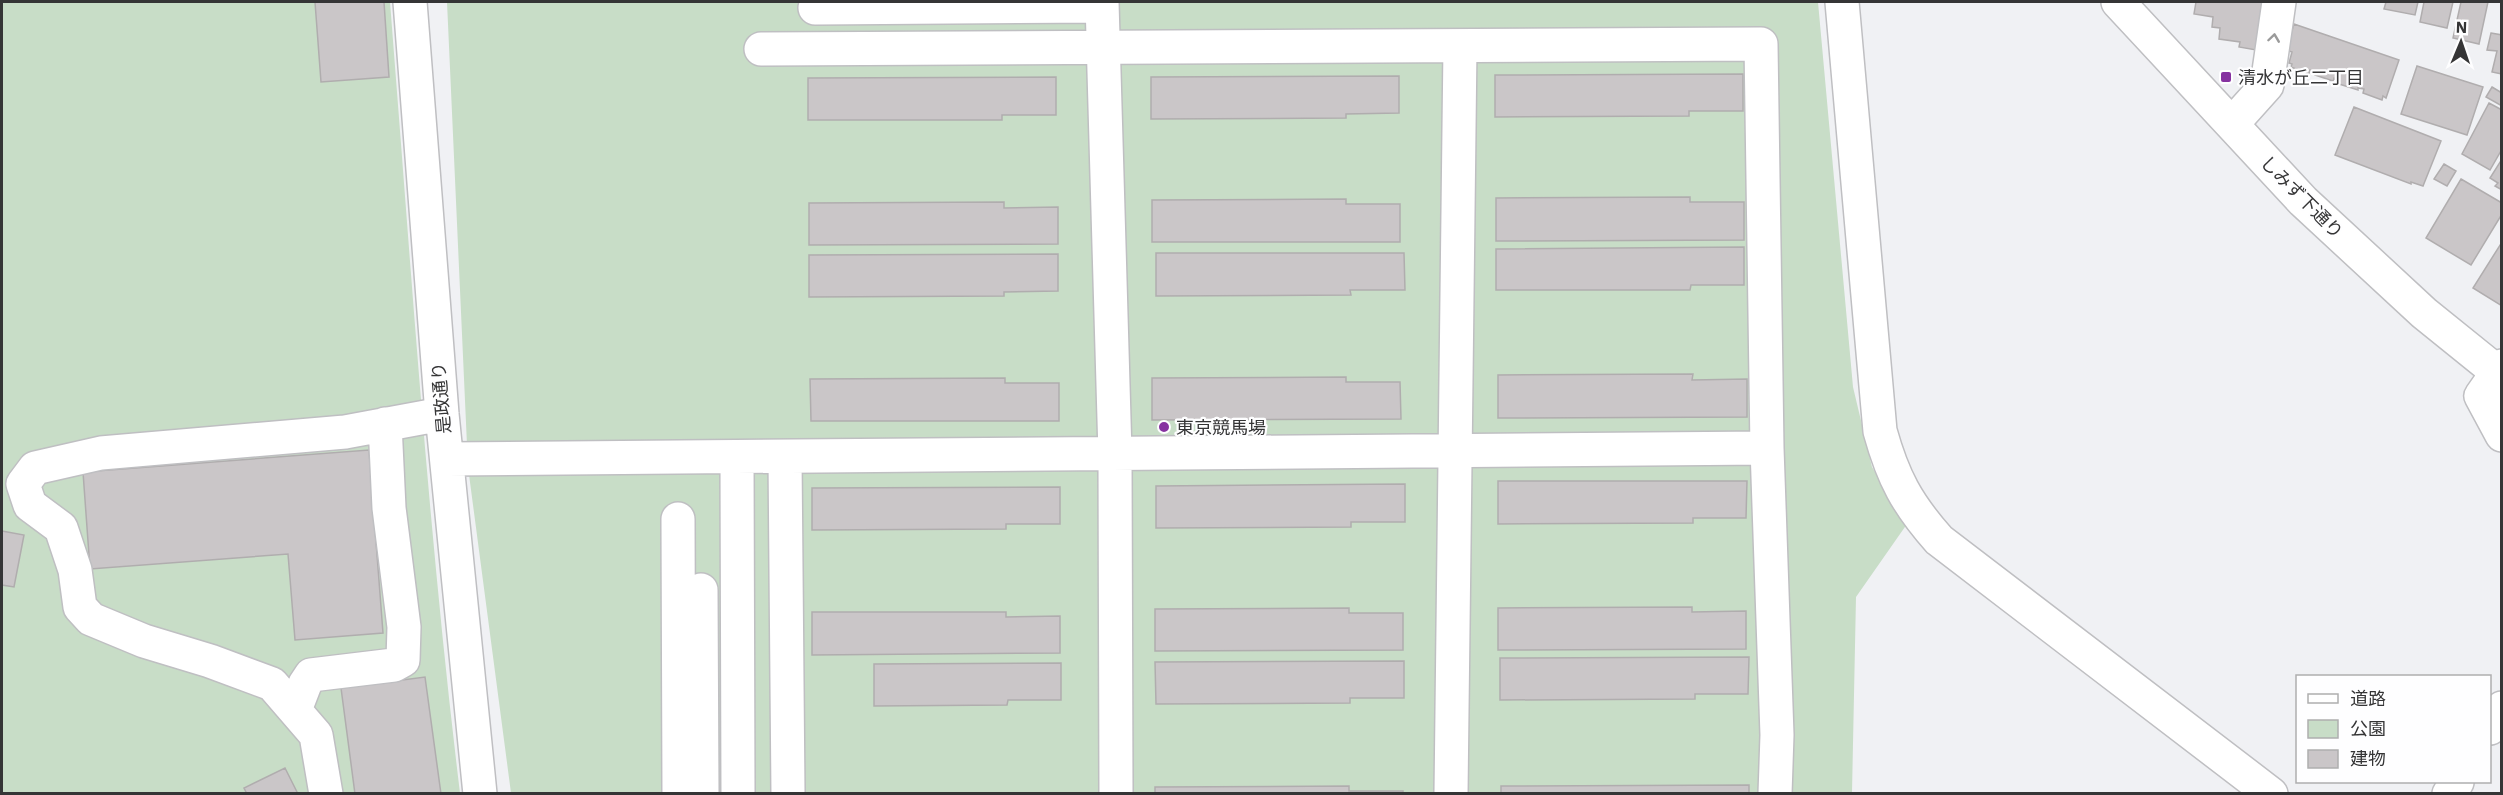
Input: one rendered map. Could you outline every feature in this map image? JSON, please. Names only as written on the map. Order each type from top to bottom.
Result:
[{"type":"street","name":"是政通り","points":[[410,2],[442,414],[480,794]]},
{"type":"street","points":[[1842,2],[1880,431],[1890,465],[1906,498],[1939,540],[2271,794]]},
{"type":"street","name":"しみず下通り","points":[[2118,2],[2303,201],[2424,313],[2500,371]]},
{"type":"street","points":[[2232,124],[2267,86],[2279,2]]},
{"type":"street","points":[[815,8],[1102,4],[1115,453],[1116,794]]},
{"type":"street","points":[[761,49],[1761,44],[1767,448],[1778,735],[1775,794]]},
{"type":"street","points":[[1451,794],[1460,46]]},
{"type":"street","points":[[2500,371],[2481,396],[2502,435]]},
{"type":"street","points":[[326,794],[316,735],[272,684],[144,641],[91,619],[80,607],[75,570],[61,528],[30,505],[23,484],[35,468],[101,453],[345,432],[442,414]]},
{"type":"street","points":[[295,710],[311,675],[394,665],[404,660],[404,627],[389,508],[385,424]]},
{"type":"street","points":[[447,459],[1767,448]]},
{"type":"street","points":[[736,457],[738,794]]},
{"type":"street","points":[[785,457],[788,794]]},
{"type":"street","points":[[679,794],[689,519],[702,794]]},
{"type":"street","points":[[2491,726],[2502,708]]},
{"type":"green space","points":[[2,2],[390,2],[429,497],[460,793],[2,794]]},
{"type":"green space","name":"東京競馬場","points":[[447,2],[1818,2],[1853,387],[1872,467],[1907,524],[1856,597],[1852,793],[511,793],[468,467]]},
{"type":"building","points":[[315,2],[384,2],[389,77],[321,82]]},
{"type":"building","points":[[2196,2],[2264,2],[2256,50],[2239,47],[2240,42],[2219,39],[2220,28],[2212,27],[2213,17],[2194,14]]},
{"type":"building","points":[[2386,2],[2418,2],[2415,15],[2384,9]]},
{"type":"building","points":[[2424,2],[2453,2],[2447,28],[2420,22]]},
{"type":"building","points":[[2461,2],[2488,2],[2479,44],[2453,38]]},
{"type":"building","points":[[2294,24],[2399,60],[2386,98],[2383,96],[2382,100],[2363,93],[2364,89],[2358,88],[2358,90],[2339,84],[2340,81],[2334,78],[2333,81],[2315,75],[2316,72],[2310,70],[2309,74],[2291,67],[2292,64],[2289,63],[2292,52],[2286,50]]},
{"type":"building","points":[[2491,33],[2502,35],[2502,74],[2492,72],[2497,51],[2487,50]]},
{"type":"building","points":[[2417,66],[2483,87],[2467,135],[2401,114]]},
{"type":"building","points":[[1743,74],[1743,111],[1689,111],[1689,116],[1495,117],[1495,75]]},
{"type":"building","points":[[1399,76],[1399,113],[1346,114],[1346,118],[1151,119],[1151,77]]},
{"type":"building","points":[[1056,77],[1056,115],[1002,115],[1002,120],[808,120],[808,78]]},
{"type":"building","points":[[2492,87],[2502,93],[2502,106],[2486,97]]},
{"type":"building","points":[[2489,103],[2502,110],[2502,149],[2490,170],[2462,154]]},
{"type":"building","points":[[2354,107],[2441,141],[2423,186],[2411,182],[2411,184],[2335,155]]},
{"type":"building","points":[[2502,159],[2502,190],[2495,186],[2498,183],[2490,178]]},
{"type":"building","points":[[2444,164],[2456,171],[2447,186],[2434,179]]},
{"type":"building","points":[[2461,179],[2502,203],[2502,214],[2471,265],[2426,238]]},
{"type":"building","points":[[1690,197],[1690,202],[1744,202],[1744,240],[1496,241],[1496,198]]},
{"type":"building","points":[[1346,199],[1346,204],[1400,204],[1400,242],[1152,242],[1152,200]]},
{"type":"building","points":[[1004,202],[1004,208],[1058,207],[1058,244],[809,245],[809,203]]},
{"type":"building","points":[[2502,242],[2502,306],[2473,288]]},
{"type":"building","points":[[1744,247],[1744,285],[1691,285],[1690,290],[1496,290],[1496,249]]},
{"type":"building","points":[[1156,253],[1404,253],[1405,290],[1350,290],[1351,295],[1156,296]]},
{"type":"building","points":[[1058,254],[1058,291],[1004,292],[1004,296],[809,297],[809,255]]},
{"type":"building","points":[[1693,374],[1692,380],[1747,379],[1747,417],[1498,418],[1498,375]]},
{"type":"building","points":[[1346,377],[1346,382],[1400,382],[1401,419],[1152,420],[1152,378]]},
{"type":"building","points":[[1005,378],[1005,383],[1059,383],[1059,421],[811,421],[810,379]]},
{"type":"building","points":[[369,450],[383,633],[295,640],[288,554],[90,569],[83,472]]},
{"type":"building","points":[[1498,481],[1747,481],[1746,518],[1693,518],[1693,523],[1498,524]]},
{"type":"building","points":[[1405,484],[1405,522],[1351,522],[1351,527],[1156,528],[1156,486]]},
{"type":"building","points":[[1060,487],[1060,524],[1006,524],[1006,529],[812,530],[812,488]]},
{"type":"building","points":[[2,531],[24,535],[14,587],[2,585]]},
{"type":"building","points":[[1692,607],[1692,612],[1746,611],[1746,649],[1498,650],[1498,608]]},
{"type":"building","points":[[1349,608],[1349,613],[1403,613],[1403,650],[1155,651],[1155,609]]},
{"type":"building","points":[[812,612],[1006,612],[1006,617],[1060,616],[1060,653],[812,655]]},
{"type":"building","points":[[1749,657],[1748,694],[1695,694],[1695,699],[1500,700],[1500,658]]},
{"type":"building","points":[[1404,661],[1404,698],[1350,698],[1350,703],[1156,704],[1155,662]]},
{"type":"building","points":[[1061,663],[1061,700],[1008,700],[1007,705],[874,706],[874,664]]},
{"type":"building","points":[[425,677],[441,794],[355,794],[341,688]]},
{"type":"building","points":[[285,768],[298,794],[247,794],[244,788]]},
{"type":"building","points":[[1749,785],[1749,794],[1501,794],[1501,786]]},
{"type":"building","points":[[1349,786],[1349,791],[1403,791],[1403,794],[1155,794],[1155,787]]},
{"type":"place","name":"清水が丘二丁目","points":[[2226,77]]},
{"type":"place","name":"東京競馬場","points":[[1164,427]]}]
